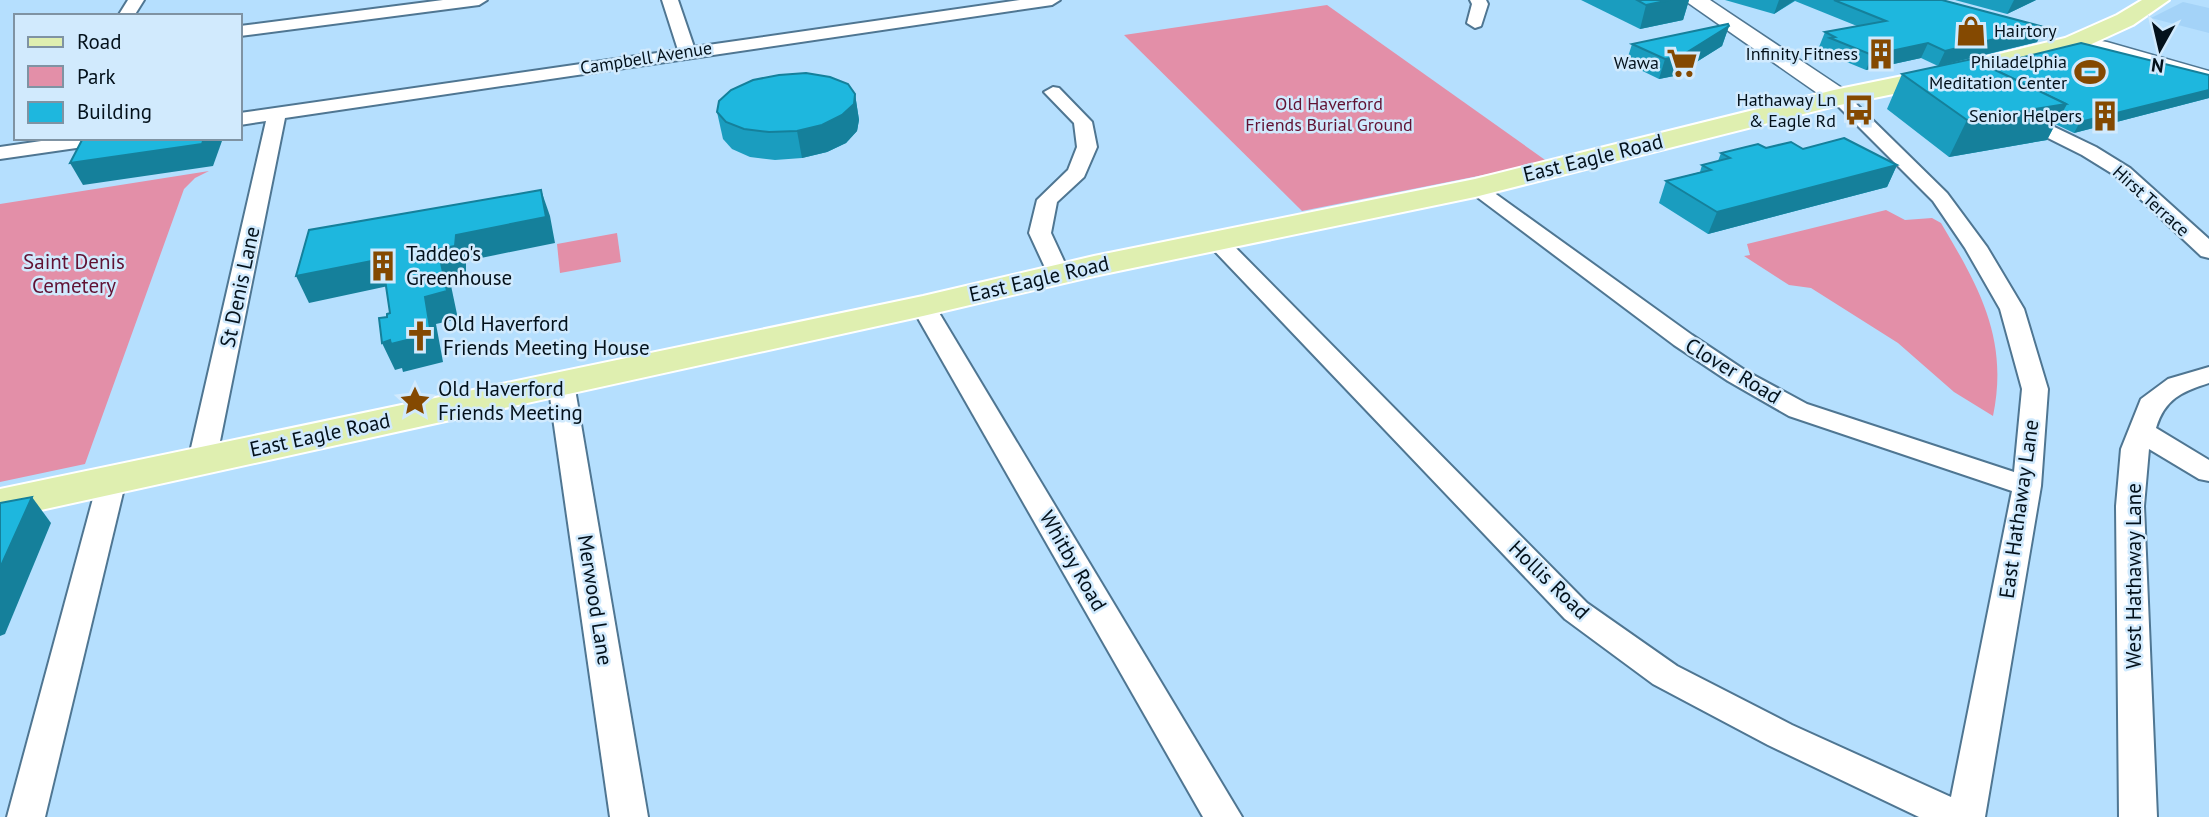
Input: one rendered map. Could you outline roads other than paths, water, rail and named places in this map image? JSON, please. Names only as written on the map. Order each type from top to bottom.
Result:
[{"type":"main road","name":"East Eagle Road","points":[[0,504],[923,306],[1059,274],[1475,188],[1839,97],[1953,82],[2074,43],[2118,23],[2158,0]]},
{"type":"main road","points":[[2026,29],[2074,43]]},
{"type":"street","points":[[242,31],[479,0]]},
{"type":"street","points":[[670,0],[687,52]]},
{"type":"street","name":"Campbell Avenue","points":[[242,119],[1052,0]]},
{"type":"street","points":[[1475,23],[1480,4],[1478,0]]},
{"type":"street","points":[[1695,0],[1839,97]]},
{"type":"street","points":[[2074,43],[2099,47],[2209,79]]},
{"type":"street","points":[[1053,92],[1083,122],[1087,147],[1077,173],[1047,200],[1040,233],[1059,274]]},
{"type":"street","name":"East Hathaway Lane","points":[[1839,97],[1940,197],[1976,247],[2012,309],[2035,389],[2027,486],[1966,817]]},
{"type":"street","name":"Hirst Terrace","points":[[1999,105],[2089,151],[2123,172],[2174,222],[2209,251]]},
{"type":"street","name":"St Denis Lane","points":[[202,461],[277,114]]},
{"type":"street","points":[[0,153],[40,143],[78,140]]},
{"type":"street","name":"Clover Road","points":[[1475,188],[1683,340],[1737,376],[1798,410],[2027,486]]},
{"type":"street","name":"Hollis Road","points":[[1216,241],[1576,611],[1665,675],[1780,735],[1957,817]]},
{"type":"street","name":"Whitby Road","points":[[923,306],[1223,817]]},
{"type":"street","name":"West Hathaway Lane","points":[[2138,817],[2130,506],[2135,449],[2150,405],[2177,385],[2209,375]]},
{"type":"street","name":"Merwood Lane","points":[[561,383],[629,817]]},
{"type":"street","points":[[2143,432],[2209,472]]},
{"type":"street","points":[[26,817],[112,480]]},
{"type":"place","name":"Hairtory","points":[[1971,31]]},
{"type":"place","name":"Infinity Fitness","points":[[1881,54]]},
{"type":"place","name":"Wawa","points":[[1682,63]]},
{"type":"place","name":"Philadelphia Meditation Center","points":[[2090,72]]},
{"type":"place","name":"Hathaway Ln & Eagle Rd","points":[[1859,110]]},
{"type":"place","name":"Senior Helpers","points":[[2105,116]]},
{"type":"place","name":"Taddeo's Greenhouse","points":[[383,266]]},
{"type":"place","name":"Old Haverford Friends Meeting House","points":[[420,336]]},
{"type":"place","name":"Old Haverford Friends Meeting","points":[[415,401]]},
{"type":"park label","name":"Old Haverford Friends Burial Ground","points":[[1329,114]]},
{"type":"park label","name":"Saint Denis Cemetery","points":[[74,274]]}]
